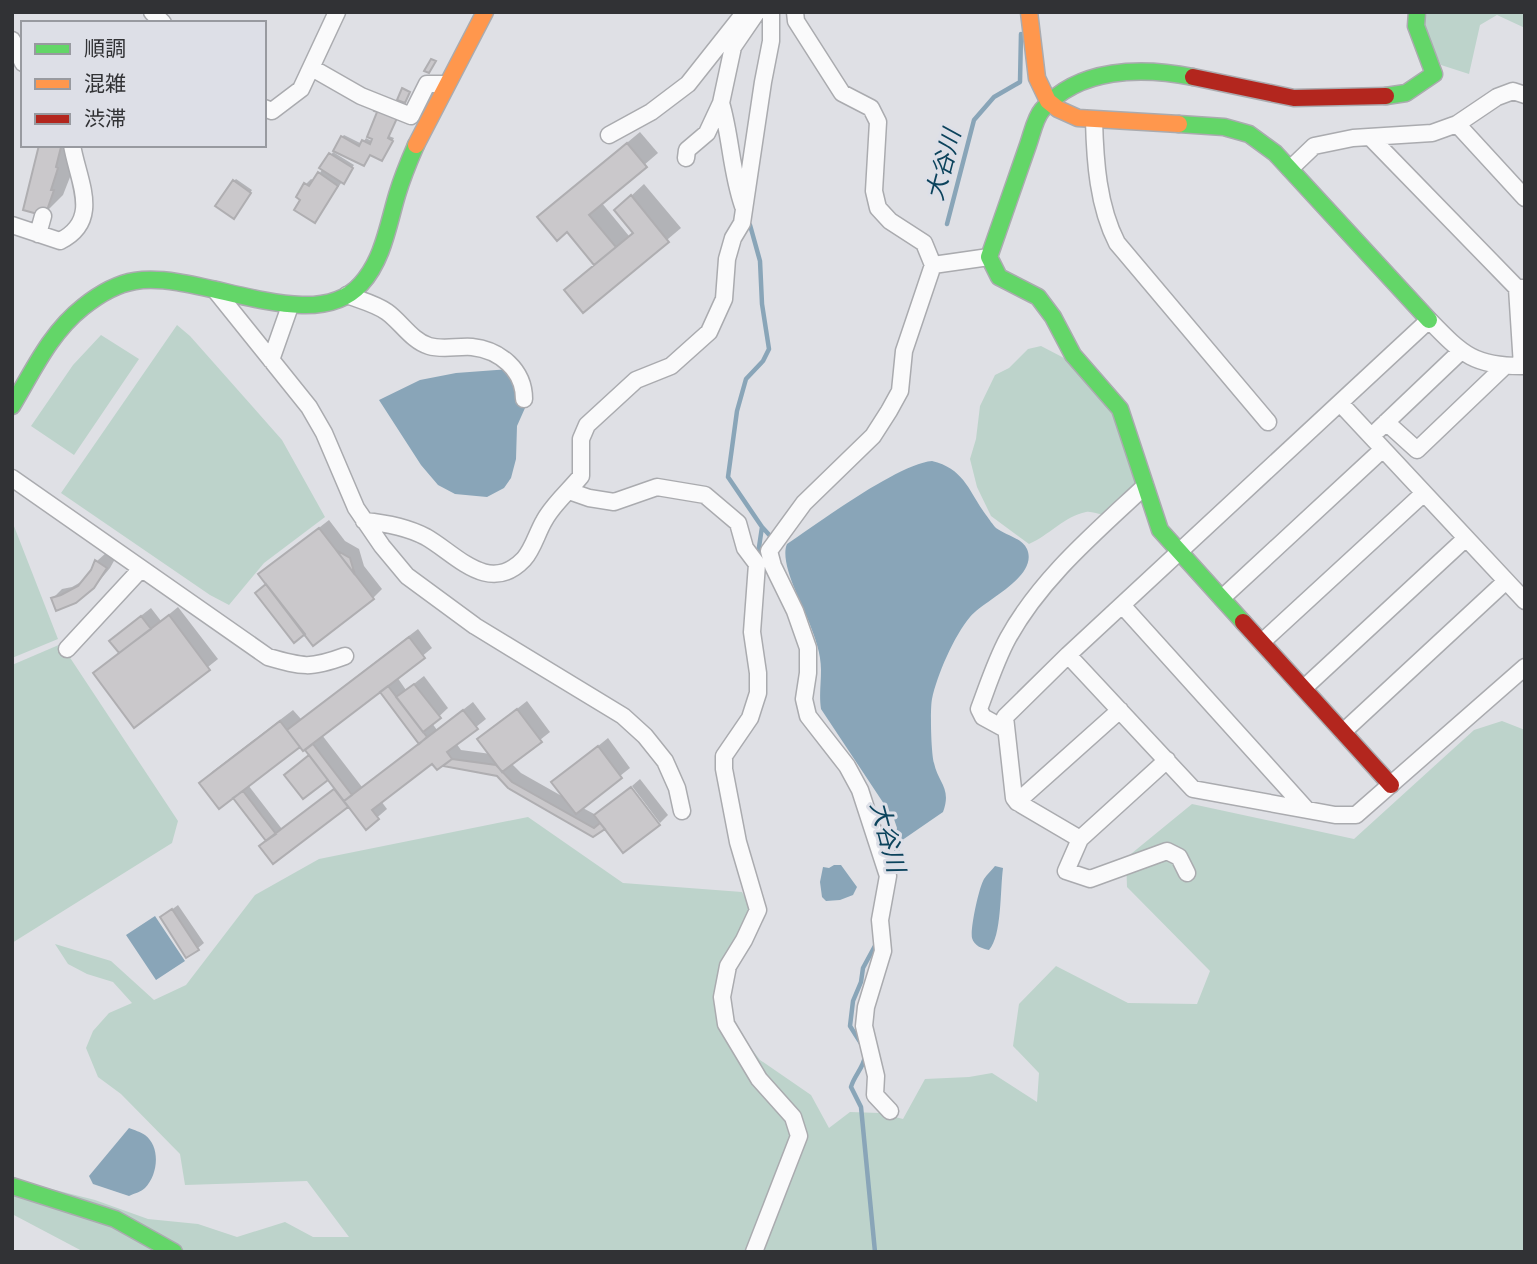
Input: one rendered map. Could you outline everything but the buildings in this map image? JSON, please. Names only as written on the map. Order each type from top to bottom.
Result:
[{"type":"street","points":[[266,108],[272,111],[302,89],[337,12]]},
{"type":"street","points":[[12,405],[57,333],[84,306],[110,289],[134,280],[170,280],[290,306],[320,305],[347,295],[363,282],[376,257],[405,170],[445,84],[485,12]]},
{"type":"street","points":[[609,135],[651,113],[688,84],[744,12]]},
{"type":"street","points":[[686,158],[687,150],[707,132],[720,103],[733,47],[757,12]]},
{"type":"street","points":[[364,521],[390,524],[427,537],[472,569],[488,573],[503,572],[515,566],[526,557],[543,522],[582,476],[581,439],[587,425],[636,380],[671,366],[709,332],[724,299],[727,260],[733,238],[742,222],[771,41],[771,12]]},
{"type":"street","points":[[754,1252],[799,1136],[793,1118],[759,1079],[726,1024],[722,997],[728,966],[758,910],[738,842],[724,768],[724,756],[750,718],[758,693],[758,673],[751,632],[757,564],[804,503],[873,436],[890,411],[900,391],[904,351],[933,265],[924,243],[890,221],[878,208],[874,191],[878,122],[871,108],[842,93],[796,21],[795,12]]},
{"type":"street","points":[[1029,12],[1038,81],[1056,109],[1078,118],[1224,127],[1249,134],[1275,153],[1460,352],[1476,360],[1517,366]]},
{"type":"street","points":[[1391,785],[1160,530],[1119,409],[1073,355],[1054,317],[1038,297],[999,277],[989,257],[1040,111],[1069,87],[1116,71],[1149,70],[1213,79],[1287,97],[1404,94],[1434,74],[1416,26],[1417,12]]},
{"type":"street","points":[[12,40],[21,59]]},
{"type":"street","points":[[312,68],[361,96],[411,116],[427,84],[445,84]]},
{"type":"street","points":[[1290,169],[1314,146],[1370,137],[1432,133],[1457,124],[1497,97],[1513,91],[1525,95]]},
{"type":"street","points":[[720,103],[727,124],[736,187],[744,209]]},
{"type":"street","points":[[1094,120],[1102,199],[1107,222],[1117,243],[1268,422]]},
{"type":"street","points":[[1457,124],[1525,198]]},
{"type":"street","points":[[1370,137],[1521,288],[1517,366],[1417,450],[1386,422]]},
{"type":"street","points":[[12,225],[60,242],[71,236],[82,223],[86,205],[72,147]]},
{"type":"street","points":[[38,234],[43,216]]},
{"type":"street","points":[[933,265],[989,257]]},
{"type":"street","points":[[215,290],[309,407],[324,433],[356,508],[407,576],[475,626],[623,716],[645,736],[665,761],[677,788],[682,811]]},
{"type":"street","points":[[347,295],[385,310],[419,341],[429,346],[481,348],[503,359],[515,369],[524,385],[524,399]]},
{"type":"street","points":[[271,360],[290,306]]},
{"type":"street","points":[[1080,839],[1014,798],[1005,716],[1429,320]]},
{"type":"street","points":[[1371,436],[1460,352]]},
{"type":"street","points":[[1340,403],[1525,601]]},
{"type":"street","points":[[1222,598],[1383,449]]},
{"type":"street","points":[[12,478],[268,657],[303,667],[323,664],[345,656]]},
{"type":"street","points":[[1005,729],[983,717],[979,709],[1008,638],[1034,599],[1068,558],[1145,485]]},
{"type":"street","points":[[569,491],[614,502],[657,488],[705,495],[738,523],[745,548],[757,564]]},
{"type":"street","points":[[1262,642],[1424,493]]},
{"type":"street","points":[[1304,688],[1466,538]]},
{"type":"street","points":[[769,551],[772,566],[795,611],[808,648],[804,699],[808,716],[847,766],[860,790],[888,876],[880,920],[883,951],[866,1007],[864,1026],[876,1076],[875,1095],[890,1111]]},
{"type":"street","points":[[67,649],[141,569]]},
{"type":"street","points":[[1343,732],[1506,581]]},
{"type":"street","points":[[1122,605],[1307,810]]},
{"type":"street","points":[[1068,655],[1194,789],[1335,815],[1356,814],[1525,667]]},
{"type":"street","points":[[1017,802],[1120,710]]},
{"type":"street","points":[[1167,760],[1080,839],[1066,871],[1090,879],[1167,851],[1178,857],[1187,873]]},
{"type":"street","points":[[12,1186],[115,1219],[174,1252]]},
{"type":"green space","points":[[1427,12],[1525,12],[1525,28],[1497,15],[1480,25],[1469,74],[1441,65],[1423,26]]},
{"type":"green space","points":[[177,325],[190,336],[282,440],[325,517],[264,563],[229,605],[210,595],[61,493]]},
{"type":"green space","points":[[101,335],[139,359],[74,455],[31,426],[73,365]]},
{"type":"green space","points":[[1041,346],[1066,359],[1114,413],[1136,485],[1103,515],[1088,512],[1078,514],[1029,544],[991,516],[977,487],[970,459],[976,439],[980,406],[995,375],[1009,368],[1028,349]]},
{"type":"green space","points":[[12,521],[58,639],[12,658]]},
{"type":"green space","points":[[61,644],[178,821],[172,843],[12,943],[12,665]]},
{"type":"green space","points":[[1502,721],[1525,730],[1525,1252],[84,1252],[12,1214],[12,1179],[95,1200],[148,1219],[198,1224],[237,1237],[285,1222],[313,1237],[349,1237],[307,1181],[185,1185],[180,1154],[121,1094],[98,1077],[86,1048],[93,1031],[109,1013],[132,1003],[113,982],[87,974],[68,964],[55,944],[111,961],[154,1000],[186,985],[255,895],[319,859],[528,817],[623,883],[742,892],[752,911],[723,961],[717,1004],[760,1060],[811,1095],[829,1128],[850,1112],[880,1113],[903,1119],[925,1079],[992,1073],[1037,1102],[1039,1073],[1013,1046],[1019,1004],[1056,966],[1128,1003],[1197,1004],[1210,971],[1127,887],[1126,858],[1192,804],[1354,839],[1474,730]]},
{"type":"water","points":[[510,369],[520,385],[515,402],[525,408],[517,426],[516,459],[511,478],[504,488],[487,497],[455,494],[438,485],[421,465],[379,400],[420,380],[456,373]]},
{"type":"water","points":[[932,461],[952,470],[965,482],[996,528],[1025,545],[1029,559],[1018,578],[970,617],[947,656],[934,689],[931,711],[933,758],[946,797],[943,812],[898,843],[894,842],[897,828],[894,819],[821,709],[819,652],[789,572],[785,552],[787,544],[879,483],[899,472]]},
{"type":"water","points":[[841,865],[857,887],[853,895],[826,901],[822,897],[820,882],[823,867]]},
{"type":"water","points":[[995,866],[1003,868],[998,924],[989,950],[975,943],[972,933],[982,883]]},
{"type":"water","points":[[155,916],[185,961],[156,980],[126,935]]},
{"type":"water","points":[[129,1128],[150,1140],[156,1161],[149,1182],[143,1189],[129,1196],[93,1184],[89,1176]]},
{"type":"waterway","name":"大谷川","points":[[947,224],[974,120],[994,97],[1020,82],[1021,34]]},
{"type":"waterway","points":[[750,225],[760,261],[762,304],[769,349],[763,361],[746,379],[737,411],[728,477],[762,527],[758,554]]},
{"type":"waterway","points":[[762,527],[772,538]]},
{"type":"waterway","points":[[890,866],[901,841]]},
{"type":"waterway","name":"大谷川","points":[[862,1045],[850,1026],[853,1001],[861,982],[863,968],[876,944]]},
{"type":"waterway","name":"大谷川","points":[[865,1057],[851,1087],[861,1107],[875,1252]]},
{"type":"traffic: fast","points":[[1386,96],[1406,93],[1434,74],[1416,26],[1417,12]]},
{"type":"traffic: fast","points":[[1193,77],[1153,72],[1112,74],[1074,85],[1057,96],[1042,110],[1036,122],[989,257],[999,277],[1038,297],[1053,317],[1073,355],[1120,409],[1160,530],[1243,622]]},
{"type":"traffic: fast","points":[[1179,124],[1224,127],[1249,134],[1275,153],[1429,320]]},
{"type":"traffic: fast","points":[[12,406],[43,353],[71,317],[121,285],[135,281],[161,280],[286,304],[315,305],[340,299],[361,284],[375,264],[401,182],[416,145]]},
{"type":"traffic: fast","points":[[12,1186],[115,1219],[174,1252]]},
{"type":"traffic: slow","points":[[416,145],[485,12]]},
{"type":"traffic: slow","points":[[1029,12],[1037,78],[1048,101],[1058,109],[1078,118],[1179,124]]},
{"type":"traffic: jam","points":[[1193,77],[1294,98],[1386,96]]},
{"type":"traffic: jam","points":[[1243,622],[1391,785]]}]
